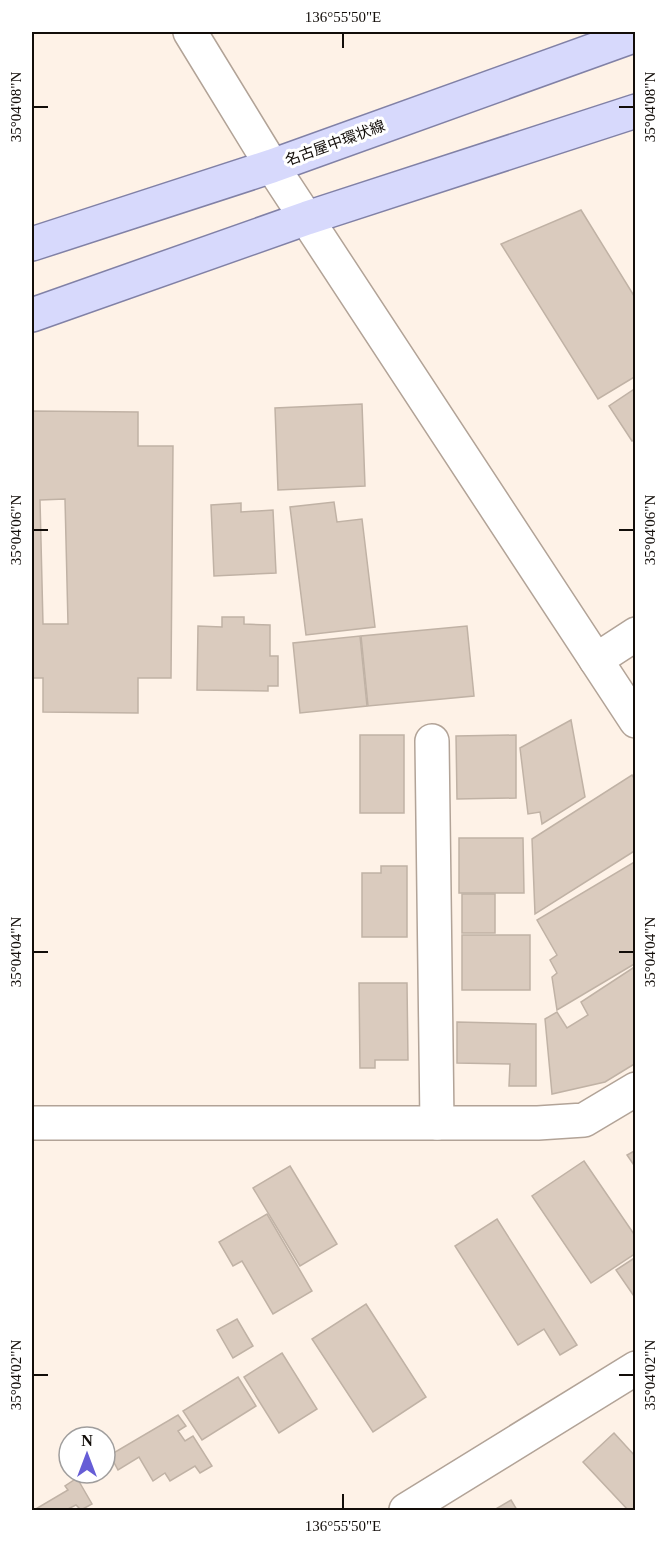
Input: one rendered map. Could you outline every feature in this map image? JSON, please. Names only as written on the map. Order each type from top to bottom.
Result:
[{"type":"main road","name":"名古屋中環状線","points":[[32,244],[272,166],[636,35]]},
{"type":"main road","points":[[32,315],[307,218],[636,111]]},
{"type":"street","points":[[190,32],[272,166],[636,721]]},
{"type":"street","points":[[596,660],[636,634]]},
{"type":"street","points":[[432,741],[437,1123]]},
{"type":"street","points":[[32,1123],[538,1123],[584,1120],[636,1089]]},
{"type":"street","points":[[414,1508],[636,1368]]},
{"type":"building","points":[[581,210],[636,299],[636,376],[598,399],[501,244]]},
{"type":"building","points":[[636,388],[636,439],[632,441],[609,406]]},
{"type":"building","points":[[362,404],[365,486],[278,490],[275,408]]},
{"type":"building","points":[[32,411],[138,412],[138,446],[173,446],[171,678],[138,678],[138,713],[43,712],[43,678],[32,678]],"holes":[[[65,499],[68,624],[43,624],[40,500]]]},
{"type":"building","points":[[334,502],[337,522],[362,519],[375,627],[306,635],[290,507]]},
{"type":"building","points":[[241,503],[241,512],[273,510],[276,573],[214,576],[211,505]]},
{"type":"building","points":[[222,617],[244,617],[244,624],[270,625],[270,656],[278,656],[278,686],[268,686],[268,691],[197,690],[198,626],[222,627]]},
{"type":"building","points":[[467,626],[474,696],[368,706],[361,636]]},
{"type":"building","points":[[360,636],[367,706],[300,713],[293,643]]},
{"type":"building","points":[[571,720],[585,797],[542,824],[540,812],[528,814],[520,748]]},
{"type":"building","points":[[360,735],[404,735],[404,813],[360,813]]},
{"type":"building","points":[[516,735],[516,798],[457,799],[456,736]]},
{"type":"building","points":[[632,775],[636,781],[636,850],[535,914],[532,839]]},
{"type":"building","points":[[459,838],[523,838],[524,893],[459,893]]},
{"type":"building","points":[[636,861],[636,963],[557,1010],[552,977],[557,973],[550,960],[557,955],[537,920]]},
{"type":"building","points":[[381,866],[407,866],[407,937],[362,937],[362,873],[381,873]]},
{"type":"building","points":[[462,894],[495,894],[495,933],[462,933]]},
{"type":"building","points":[[462,935],[530,935],[530,990],[462,990]]},
{"type":"building","points":[[636,966],[636,1063],[605,1082],[552,1094],[545,1019],[557,1012],[567,1028],[588,1015],[581,1002]]},
{"type":"building","points":[[359,983],[407,983],[408,1060],[375,1060],[375,1068],[360,1068]]},
{"type":"building","points":[[457,1022],[536,1024],[536,1086],[509,1086],[510,1064],[457,1063]]},
{"type":"building","points":[[636,1150],[636,1168],[627,1155]]},
{"type":"building","points":[[584,1161],[636,1237],[636,1253],[591,1283],[532,1196]]},
{"type":"building","points":[[290,1166],[337,1244],[300,1266],[253,1188]]},
{"type":"building","points":[[267,1214],[312,1291],[273,1314],[242,1261],[233,1266],[219,1242]]},
{"type":"building","points":[[497,1219],[577,1345],[560,1355],[544,1329],[518,1345],[455,1246]]},
{"type":"building","points":[[636,1257],[636,1299],[616,1270]]},
{"type":"building","points":[[366,1304],[426,1397],[373,1432],[312,1339]]},
{"type":"building","points":[[237,1319],[253,1346],[233,1358],[217,1330]]},
{"type":"building","points":[[282,1353],[317,1409],[279,1433],[244,1377]]},
{"type":"building","points":[[238,1377],[256,1406],[202,1440],[183,1411]]},
{"type":"building","points":[[178,1415],[186,1426],[178,1431],[185,1441],[193,1436],[212,1466],[200,1473],[195,1466],[170,1481],[165,1473],[153,1481],[139,1457],[118,1470],[117,1451]]},
{"type":"building","points":[[614,1433],[636,1457],[636,1510],[628,1510],[583,1462]]},
{"type":"building","points":[[81,1485],[92,1504],[81,1510],[76,1505],[66,1510],[34,1510],[68,1490],[65,1486]]},
{"type":"building","points":[[511,1500],[517,1510],[494,1510]]}]
